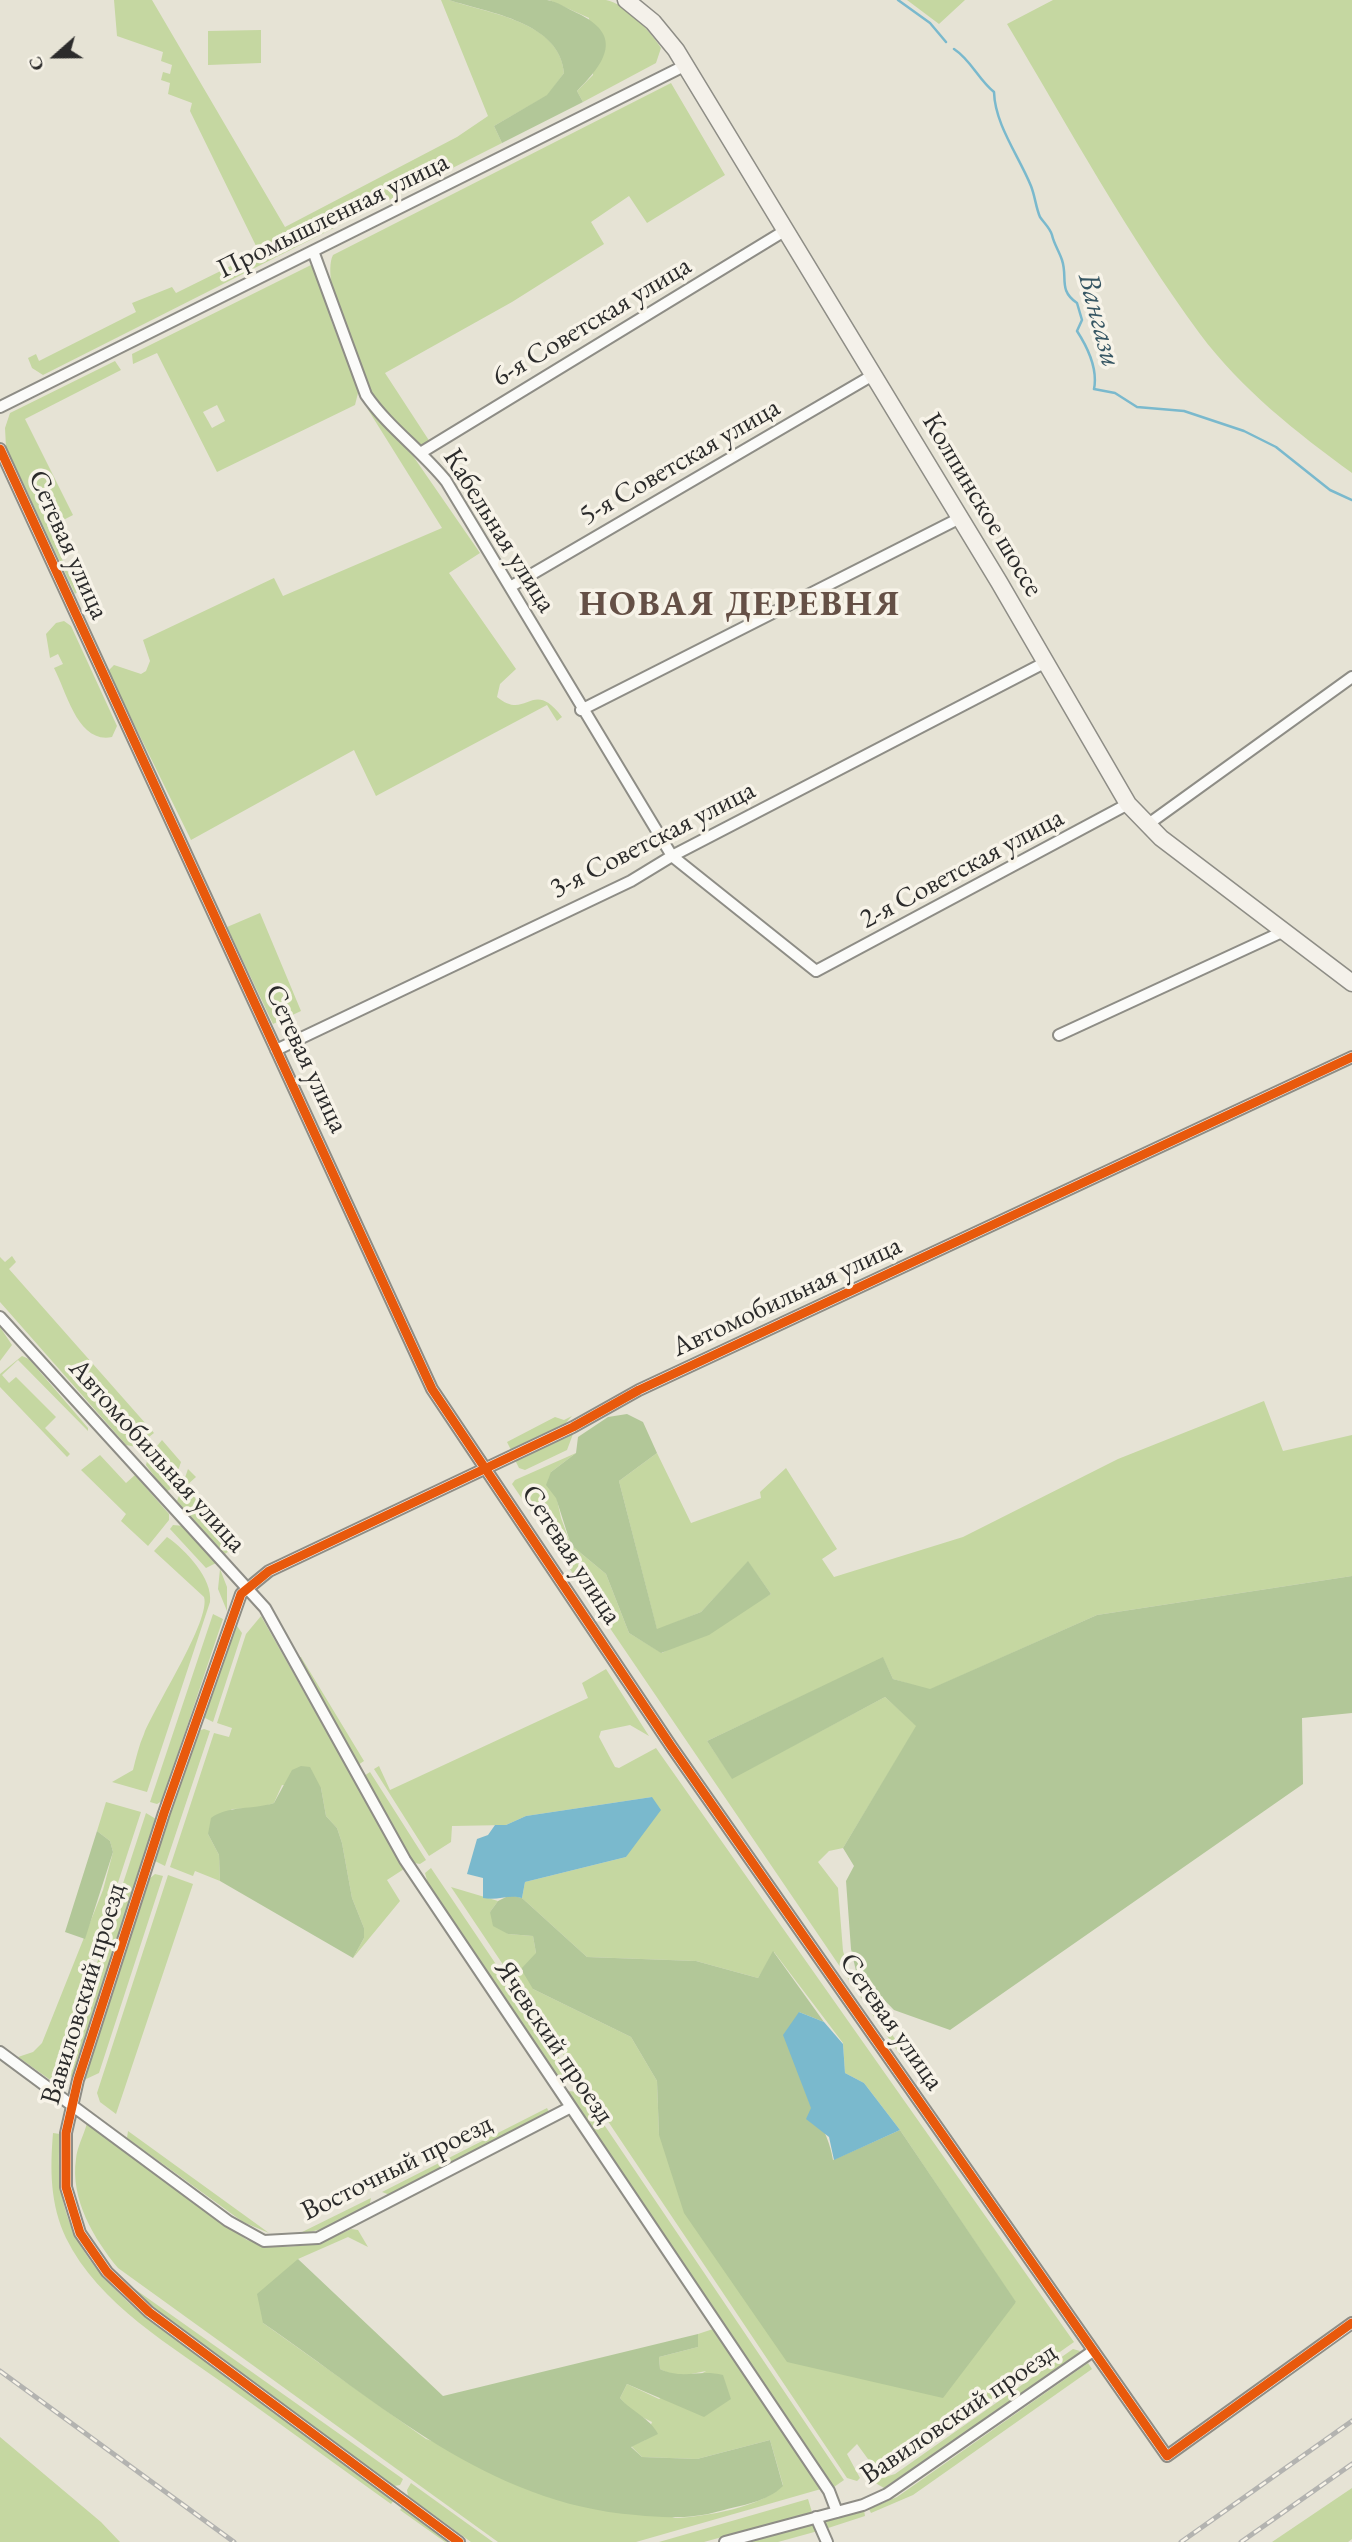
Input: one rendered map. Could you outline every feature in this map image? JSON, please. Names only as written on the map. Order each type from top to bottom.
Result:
[{"type":"main road","name":"Колпинское шоссе","points":[[631,1],[662,31],[685,65],[960,518],[1128,804],[1146,825],[1282,932],[1352,983]]},
{"type":"street","name":"Промышленная улица","points":[[0,407],[685,65]]},
{"type":"street","name":"6-я Советская улица","points":[[422,452],[786,230]]},
{"type":"street","name":"Кабельная улица","points":[[313,251],[366,395],[377,412],[422,452],[446,481],[581,710],[672,856],[816,971]]},
{"type":"street","name":"5-я Советская улица","points":[[510,587],[873,375]]},
{"type":"street","name":"Сетевая улица","points":[[0,449],[424,1375],[679,1758],[1167,2456],[1352,2323]]},
{"type":"street","points":[[581,710],[960,518]]},
{"type":"street","name":"3-я Советская улица","points":[[276,1050],[631,881],[672,856],[1046,662]]},
{"type":"street","points":[[1146,825],[1352,677]]},
{"type":"street","name":"2-я Советская улица","points":[[816,971],[1128,804]]},
{"type":"street","points":[[1059,1035],[1282,932]]},
{"type":"street","name":"Автомобильная улица","points":[[0,1317],[248,1588],[269,1572],[573,1427],[651,1385],[1352,1057]]},
{"type":"street","name":"Вавиловский проезд","points":[[248,1588],[241,1594],[230,1617],[71,2103],[64,2159],[65,2187],[80,2233],[107,2272],[149,2312],[459,2542]]},
{"type":"street","name":"Ячевский проезд","points":[[248,1588],[265,1608],[405,1860],[829,2491],[837,2512]]},
{"type":"street","name":"Восточный проезд","points":[[0,2052],[246,2233],[264,2241],[318,2238],[571,2107]]},
{"type":"street","name":"Вавиловский проезд","points":[[725,2542],[837,2512],[887,2494],[1093,2351]]},
{"type":"street","points":[[816,2517],[827,2542]]},
{"type":"green space","points":[[114,0],[152,0],[285,227],[457,137],[488,116],[441,0],[502,16],[536,31],[550,42],[560,56],[564,73],[548,95],[494,126],[502,143],[43,375],[32,368],[28,358],[36,354],[39,361],[136,312],[132,303],[172,287],[176,293],[259,252],[190,111],[192,103],[168,94],[170,83],[161,80],[163,72],[170,74],[172,65],[161,61],[163,52],[117,36]]},
{"type":"green space","points":[[449,0],[547,0],[559,3],[592,21],[601,30],[606,49],[596,70],[577,91],[583,102],[502,143],[494,126],[547,95],[564,73],[560,56],[550,42],[520,22]]},
{"type":"green space","points":[[549,0],[606,0],[622,7],[651,34],[661,48],[656,63],[583,102],[577,91],[593,75],[589,18]]},
{"type":"green space","points":[[907,0],[965,0],[939,24]]},
{"type":"green space","points":[[1053,0],[1352,0],[1352,473],[1291,426],[1233,373],[1200,334],[1124,220],[1007,24]]},
{"type":"green space","points":[[261,30],[261,63],[208,65],[208,31]]},
{"type":"green space","points":[[671,83],[725,175],[647,223],[629,196],[591,222],[604,244],[512,302],[385,373],[430,442],[421,448],[382,410],[354,358],[332,287],[330,268],[333,255]]},
{"type":"green space","points":[[311,265],[318,272],[332,323],[359,389],[355,405],[217,472],[157,353],[133,364],[132,354]],"holes":[[[217,405],[225,421],[212,428],[203,412]]]},
{"type":"green space","points":[[115,361],[121,370],[25,419],[73,515],[48,528],[77,592],[75,594],[6,447],[5,428],[10,413]]},
{"type":"green space","points":[[367,408],[413,456],[480,553],[449,573],[516,669],[500,684],[497,697],[516,705],[543,701],[562,717],[557,721],[547,705],[376,796],[354,750],[191,840],[108,671],[114,665],[141,674],[146,671],[150,661],[143,640],[274,578],[283,596],[442,528]]},
{"type":"green space","points":[[64,621],[71,626],[117,726],[112,737],[100,737],[90,733],[82,725],[54,668],[63,664],[58,654],[50,658],[46,634],[56,623]]},
{"type":"green space","points":[[260,913],[301,1011],[273,1024],[227,927]]},
{"type":"green space","points":[[12,1256],[16,1262],[9,1269],[154,1433],[136,1447],[126,1445],[0,1302],[0,1257],[5,1262]]},
{"type":"green space","points":[[0,1327],[12,1345],[0,1361]]},
{"type":"green space","points":[[22,1356],[29,1359],[88,1428],[88,1431],[18,1360],[2,1375],[9,1383],[16,1377],[56,1417],[45,1428],[70,1454],[67,1457],[0,1387],[0,1374]]},
{"type":"green space","points":[[1264,1401],[1283,1451],[1352,1435],[1352,1576],[1097,1615],[929,1690],[893,1679],[883,1658],[707,1741],[732,1778],[885,1697],[917,1726],[843,1848],[829,1851],[818,1862],[838,1888],[843,1951],[850,1974],[900,2046],[900,2055],[512,1484],[515,1480],[576,1453],[551,1472],[561,1518],[571,1545],[606,1574],[629,1633],[662,1653],[771,1594],[748,1562],[701,1612],[657,1630],[619,1481],[657,1453],[691,1523],[761,1498],[760,1492],[786,1468],[837,1549],[822,1559],[834,1577],[963,1537],[1118,1459]]},
{"type":"green space","points":[[627,1414],[643,1422],[657,1453],[619,1481],[657,1629],[701,1612],[748,1561],[771,1594],[709,1635],[661,1653],[629,1633],[606,1574],[571,1545],[556,1498],[546,1485],[551,1472],[576,1453],[578,1437],[608,1417]]},
{"type":"green space","points":[[572,1416],[563,1426],[511,1450],[507,1442],[555,1417],[564,1420]]},
{"type":"green space","points":[[573,1434],[567,1450],[525,1470],[519,1468],[515,1460]]},
{"type":"green space","points":[[162,1440],[181,1462],[172,1488],[166,1492],[146,1465],[148,1457]]},
{"type":"green space","points":[[100,1455],[126,1483],[135,1475],[169,1514],[169,1520],[148,1546],[121,1521],[126,1514],[81,1470]]},
{"type":"green space","points":[[188,1469],[196,1477],[186,1486],[233,1548],[225,1554],[177,1501]]},
{"type":"green space","points":[[173,1525],[184,1526],[216,1563],[206,1568],[170,1529]]},
{"type":"green space","points":[[167,1537],[190,1557],[203,1575],[210,1593],[210,1602],[147,1792],[112,1782],[133,1770],[150,1720],[191,1643],[204,1608],[204,1597],[154,1551]]},
{"type":"green space","points":[[220,1569],[227,1587],[227,1611],[218,1589]]},
{"type":"green space","points":[[1352,1576],[1352,1713],[1302,1718],[1303,1784],[950,2030],[894,2010],[856,1971],[851,1949],[846,1881],[854,1866],[843,1848],[916,1726],[885,1697],[732,1779],[707,1741],[883,1657],[893,1679],[930,1689],[1097,1615]]},
{"type":"green space","points":[[213,1614],[223,1619],[162,1801],[157,1804],[150,1802]]},
{"type":"green space","points":[[261,1616],[404,1869],[387,1880],[400,1901],[353,1958],[364,1938],[364,1928],[352,1898],[342,1843],[337,1828],[326,1816],[321,1788],[282,1785],[274,1803],[259,1808],[232,1809],[208,1834],[219,1855],[220,1881],[195,1871],[193,1876],[170,1867],[214,1733],[229,1737],[232,1728],[217,1723],[246,1634]]},
{"type":"green space","points":[[235,1623],[242,1633],[213,1722],[205,1718],[203,1713]]},
{"type":"green space","points":[[299,1657],[364,1761],[358,1765]]},
{"type":"green space","points":[[606,1669],[649,1736],[630,1725],[601,1731],[599,1737],[615,1767],[619,1768],[656,1748],[1074,2342],[893,2470],[869,2477],[876,2470],[857,2444],[847,2454],[860,2478],[857,2481],[847,2478],[451,1887],[498,1901],[490,1912],[508,1934],[533,1936],[536,1953],[533,1989],[631,2037],[657,2081],[659,2135],[1016,2303],[900,2130],[864,2083],[845,2073],[843,2043],[774,1952],[758,1978],[696,1961],[587,1957],[522,1898],[525,1882],[626,1857],[652,1797],[526,1816],[506,1825],[452,1826],[451,1842],[429,1856],[374,1769],[379,1766],[390,1790],[588,1698],[582,1683]]},
{"type":"green space","points":[[198,1731],[210,1731],[165,1866],[155,1861]]},
{"type":"green space","points":[[301,1766],[310,1767],[321,1788],[326,1816],[337,1828],[342,1843],[352,1898],[364,1928],[364,1938],[353,1958],[220,1881],[219,1855],[208,1834],[211,1818],[233,1809],[274,1803],[292,1770]]},
{"type":"green space","points":[[370,1772],[426,1860],[420,1864],[414,1863],[364,1776]]},
{"type":"green space","points":[[106,1802],[141,1812],[59,2064],[56,2084],[18,2057],[33,2052],[42,2043],[103,1890],[113,1852],[110,1841],[97,1831]]},
{"type":"green space","points":[[146,1813],[156,1819],[73,2077],[63,2074],[65,2061]]},
{"type":"green space","points":[[97,1831],[110,1841],[113,1852],[85,1939],[65,1932]]},
{"type":"green space","points":[[431,1868],[568,2071],[564,2087],[428,1884],[425,1873]]},
{"type":"green space","points":[[155,1874],[163,1876],[99,2073],[84,2080],[149,1879]]},
{"type":"green space","points":[[168,1875],[193,1884],[116,2114],[100,2102],[97,2093]]},
{"type":"green space","points":[[510,1895],[522,1898],[587,1957],[696,1961],[758,1978],[773,1951],[824,2022],[799,2012],[798,2058],[803,2085],[827,2137],[833,2160],[900,2130],[1016,2302],[943,2398],[787,2362],[684,2213],[659,2135],[657,2081],[631,2037],[533,1989],[521,1969],[536,1953],[533,1936],[508,1934],[493,1926],[490,1912],[498,1901]]},
{"type":"green space","points":[[566,2091],[582,2092],[844,2480],[834,2487]]},
{"type":"green space","points":[[547,2108],[549,2112],[390,2195],[382,2192]]},
{"type":"green space","points":[[87,2123],[247,2240],[274,2246],[300,2246],[325,2240],[351,2229],[358,2230],[368,2247],[348,2237],[298,2259],[263,2323],[426,2439],[675,2518],[701,2516],[748,2505],[774,2493],[783,2485],[770,2440],[697,2459],[642,2457],[631,2446],[645,2440],[652,2422],[632,2412],[620,2398],[627,2384],[659,2399],[706,2371],[676,2377],[660,2369],[659,2357],[698,2347],[698,2334],[713,2329],[821,2489],[636,2542],[498,2542],[118,2268],[100,2244],[86,2218],[77,2189],[77,2154]]},
{"type":"green space","points":[[128,2131],[269,2233],[243,2222],[127,2138]]},
{"type":"green space","points":[[53,2133],[60,2134],[61,2189],[74,2233],[100,2273],[117,2292],[138,2311],[394,2500],[391,2504],[161,2340],[97,2284],[66,2238],[57,2212],[52,2174]]},
{"type":"green space","points":[[371,2198],[369,2207],[326,2228],[294,2236]]},
{"type":"green space","points":[[298,2259],[443,2396],[698,2334],[698,2347],[659,2357],[660,2369],[676,2374],[723,2375],[731,2399],[704,2417],[627,2384],[620,2398],[658,2434],[631,2447],[642,2457],[697,2459],[770,2440],[783,2486],[762,2499],[710,2514],[657,2517],[582,2507],[532,2492],[484,2471],[393,2416],[263,2323],[257,2294]]},
{"type":"green space","points":[[122,2280],[403,2479],[400,2485],[394,2486],[152,2308]]},
{"type":"green space","points":[[1073,2349],[1080,2351],[1076,2356],[884,2488],[872,2481],[895,2474]]},
{"type":"green space","points":[[1088,2363],[1092,2369],[913,2495],[871,2513],[869,2509],[897,2497]]},
{"type":"green space","points":[[0,2437],[101,2522],[120,2542],[0,2542]]},
{"type":"green space","points":[[411,2483],[493,2542],[471,2542],[408,2496],[407,2490]]},
{"type":"green space","points":[[1352,2488],[1352,2539],[1348,2542],[1272,2542]]},
{"type":"green space","points":[[808,2499],[812,2512],[704,2542],[659,2542]]},
{"type":"green space","points":[[403,2506],[452,2542],[445,2542],[400,2510]]},
{"type":"green space","points":[[864,2510],[865,2516],[822,2530],[820,2522]]},
{"type":"green space","points":[[815,2523],[818,2531],[778,2542],[748,2542]]},
{"type":"water","points":[[652,1797],[661,1810],[626,1857],[525,1882],[522,1898],[483,1898],[483,1878],[467,1874],[477,1839],[488,1835],[495,1825],[506,1825],[526,1816]]},
{"type":"water","points":[[799,2012],[824,2022],[843,2044],[845,2073],[864,2083],[900,2130],[834,2160],[829,2137],[806,2119],[811,2108],[783,2035]]},
{"type":"waterway","name":"Вангази","points":[[898,0],[930,23],[946,42]]},
{"type":"waterway","name":"Вангази","points":[[954,49],[994,92],[1003,128],[1031,186],[1040,217],[1051,232],[1062,260],[1065,288],[1077,303],[1082,320],[1077,331],[1091,359],[1095,374],[1094,389],[1115,393],[1137,407],[1184,411],[1244,431],[1276,447],[1330,490],[1352,500]]},
{"type":"railway","points":[[0,2371],[234,2542]]},
{"type":"railway","points":[[1181,2542],[1352,2421]]},
{"type":"railway","points":[[1241,2542],[1352,2464]]},
{"type":"cycle path","points":[[0,449],[432,1389],[671,1746],[1167,2456],[1352,2323]]},
{"type":"cycle path","points":[[459,2542],[149,2312],[107,2272],[80,2233],[66,2187],[66,2133],[78,2080],[164,1813],[241,1594],[269,1571],[573,1427],[639,1390],[1352,1057]]},
{"type":"district","name":"НОВАЯ ДЕРЕВНЯ","points":[[740,605]]}]
